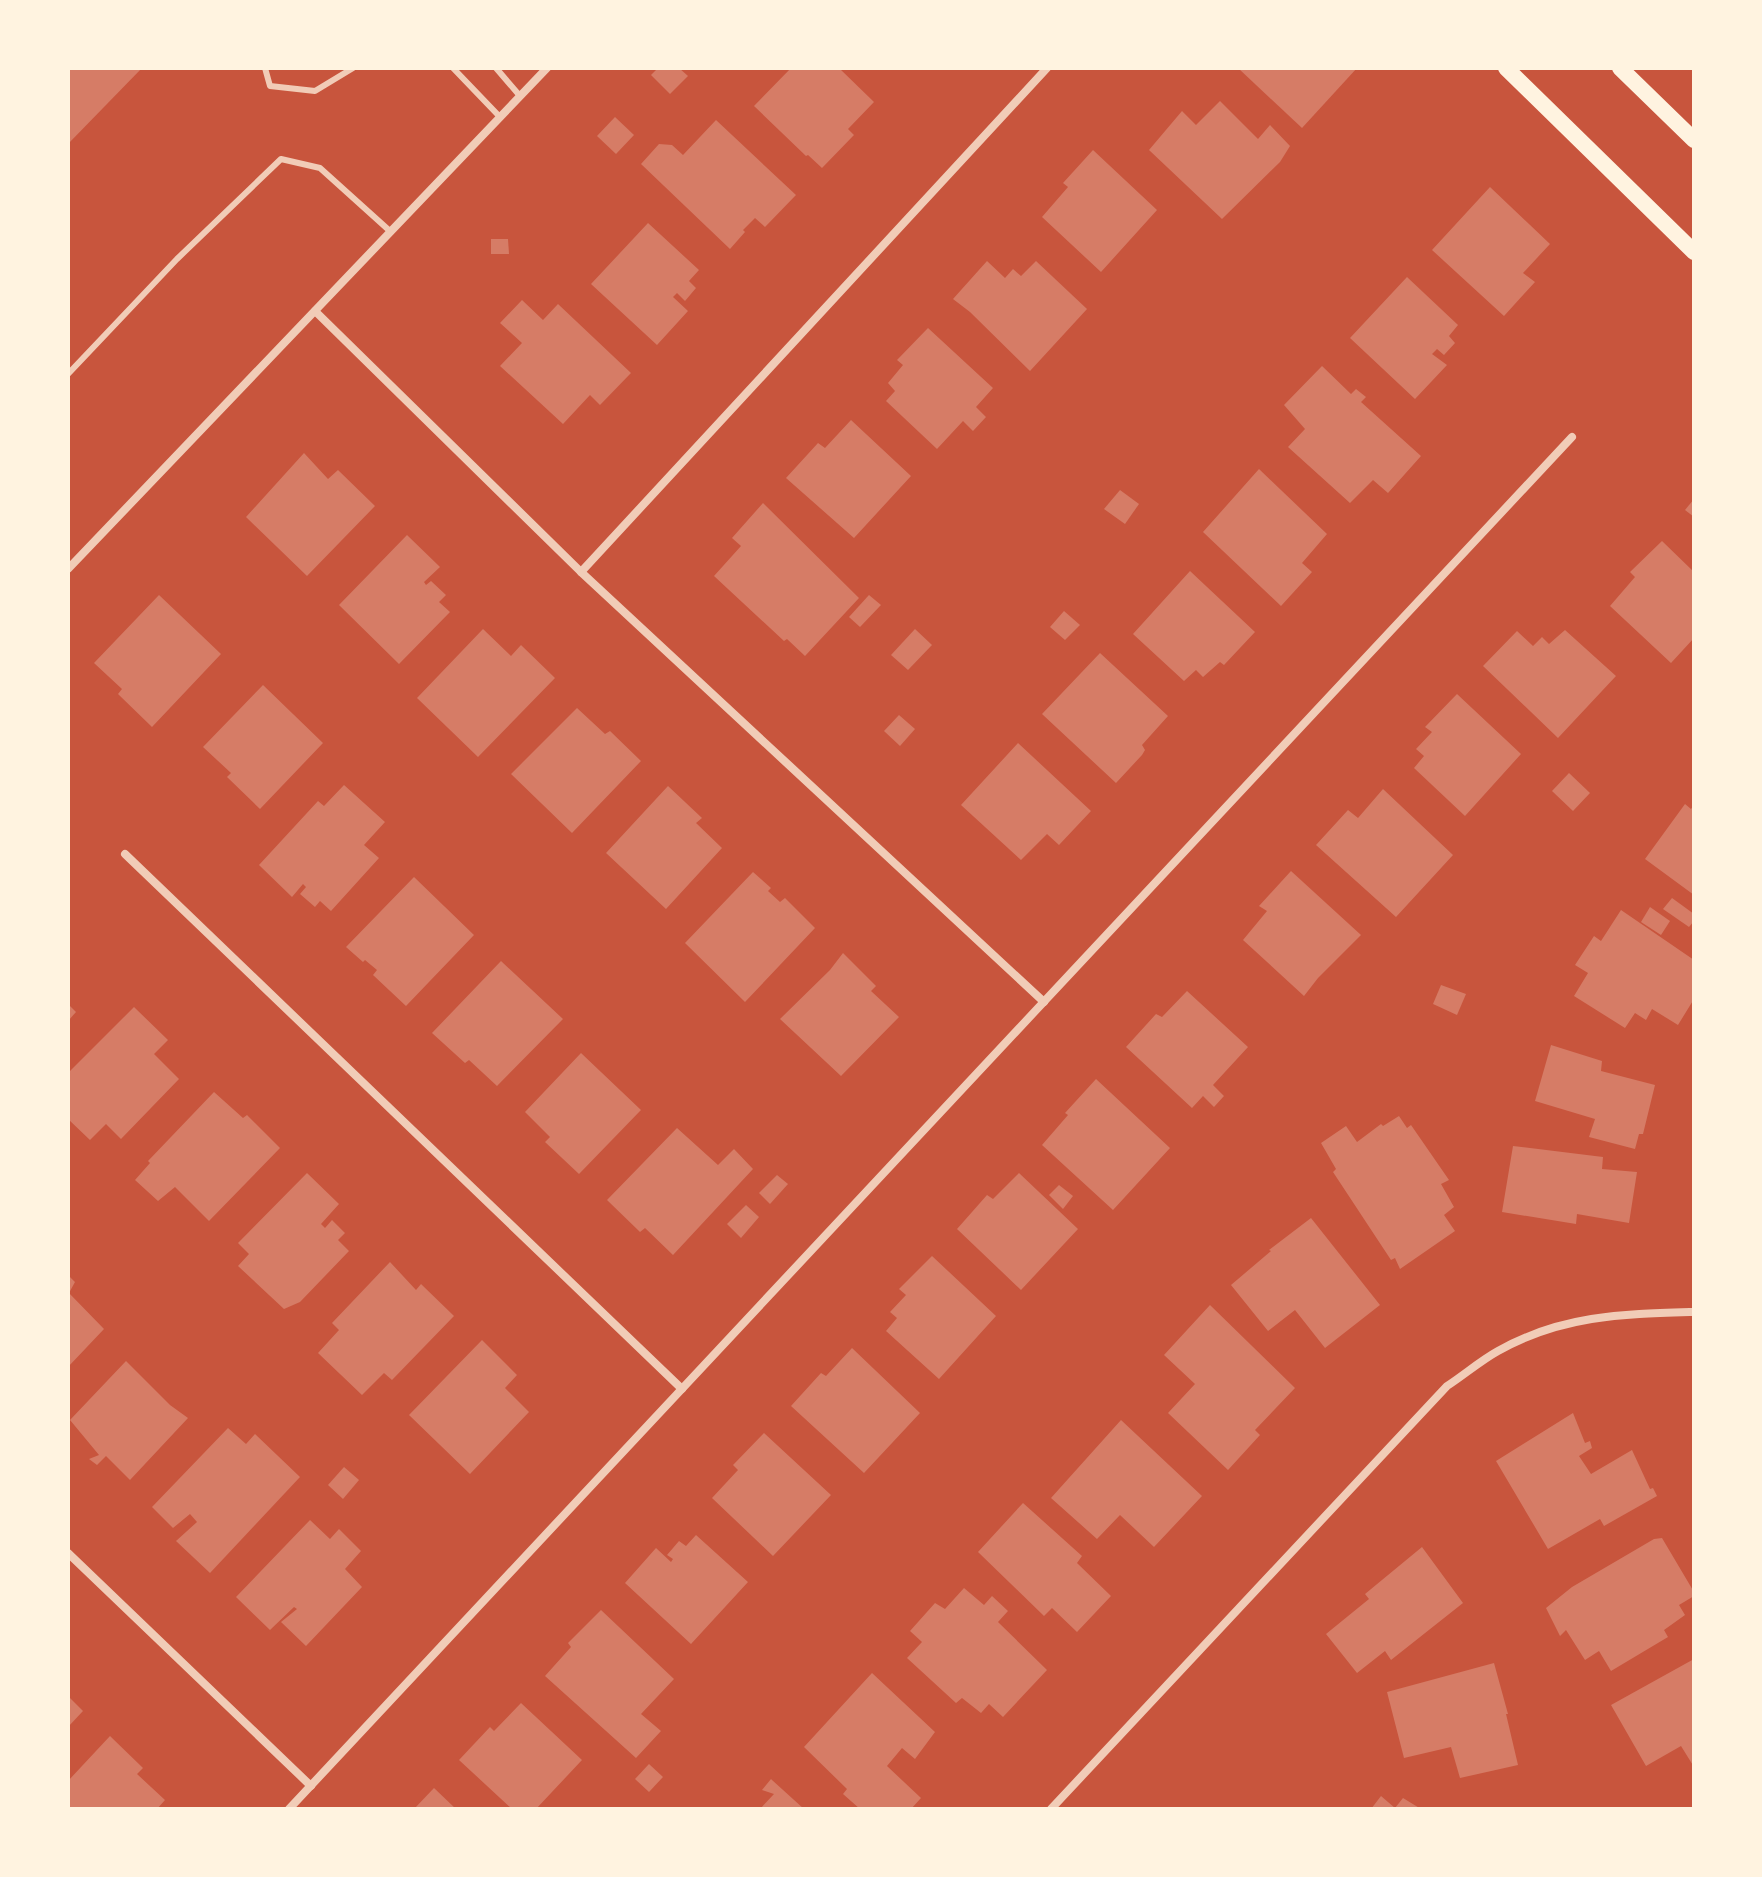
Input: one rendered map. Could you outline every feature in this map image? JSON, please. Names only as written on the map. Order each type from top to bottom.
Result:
[{"type":"main road","points":[[1506,68],[1694,252]]},
{"type":"main road","points":[[1620,68],[1694,140]]},
{"type":"street","points":[[68,569],[547,68]]},
{"type":"street","points":[[581,572],[1047,68]]},
{"type":"street","points":[[315,311],[581,572],[1044,1002]]},
{"type":"street","points":[[289,1809],[1572,437]]},
{"type":"street","points":[[125,854],[682,1389]]},
{"type":"street","points":[[1051,1809],[1447,1386],[1497,1351],[1553,1326],[1606,1315],[1694,1312]]},
{"type":"street","points":[[68,1553],[311,1786]]},
{"type":"lane","points":[[265,68],[270,86],[315,91],[353,68]]},
{"type":"lane","points":[[453,68],[500,117]]},
{"type":"lane","points":[[496,68],[520,96]]},
{"type":"lane","points":[[68,374],[177,259],[281,159],[320,168],[391,232]]},
{"type":"building","points":[[68,68],[142,68],[68,144]]},
{"type":"building","points":[[658,68],[679,68],[688,76],[670,94],[651,75]]},
{"type":"building","points":[[791,68],[839,68],[874,102],[848,129],[854,135],[822,168],[754,106]]},
{"type":"building","points":[[1238,68],[1357,68],[1302,128]]},
{"type":"building","points":[[1220,101],[1258,139],[1270,125],[1290,146],[1280,162],[1222,219],[1149,150],[1182,111],[1196,125]]},
{"type":"building","points":[[615,117],[634,135],[616,154],[597,136]]},
{"type":"building","points":[[716,120],[796,195],[765,227],[755,218],[730,249],[641,164],[659,144],[672,145],[683,155]]},
{"type":"building","points":[[1093,150],[1157,210],[1101,272],[1042,217],[1068,187],[1063,183]]},
{"type":"building","points":[[1490,187],[1550,244],[1523,273],[1535,282],[1504,316],[1432,250]]},
{"type":"building","points":[[648,223],[699,270],[689,281],[696,288],[685,301],[677,293],[673,297],[688,311],[657,345],[591,284]]},
{"type":"building","points":[[491,239],[508,239],[509,254],[491,254]]},
{"type":"building","points":[[987,261],[1005,278],[1013,269],[1021,276],[1036,261],[1087,309],[1030,371],[953,299]]},
{"type":"building","points":[[1407,277],[1458,325],[1449,336],[1455,343],[1444,355],[1437,349],[1432,354],[1447,365],[1415,399],[1350,338]]},
{"type":"building","points":[[522,300],[543,320],[558,304],[631,373],[600,405],[590,395],[563,424],[500,366],[522,343],[500,323]]},
{"type":"building","points":[[928,328],[993,388],[976,407],[986,417],[973,431],[963,421],[937,449],[886,401],[895,391],[888,383],[903,365],[897,360]]},
{"type":"building","points":[[1322,366],[1351,394],[1356,389],[1366,397],[1361,402],[1421,456],[1388,493],[1373,480],[1350,503],[1288,447],[1305,429],[1284,405]]},
{"type":"building","points":[[851,420],[911,476],[854,538],[786,478],[818,443],[825,448]]},
{"type":"building","points":[[304,453],[328,479],[338,470],[375,506],[307,576],[246,517]]},
{"type":"building","points":[[1259,469],[1327,534],[1302,563],[1312,572],[1281,606],[1203,532]]},
{"type":"building","points":[[1120,490],[1139,504],[1125,524],[1104,509]]},
{"type":"building","points":[[1694,499],[1694,517],[1685,510]]},
{"type":"building","points":[[763,503],[859,598],[805,656],[787,639],[784,641],[714,576],[741,546],[732,538]]},
{"type":"building","points":[[407,535],[440,567],[424,582],[426,585],[431,581],[446,595],[439,602],[450,612],[399,664],[339,605]]},
{"type":"building","points":[[1662,541],[1694,572],[1694,638],[1671,663],[1610,606],[1635,577],[1630,572]]},
{"type":"building","points":[[1190,571],[1255,632],[1224,665],[1220,662],[1203,677],[1196,670],[1184,681],[1133,634]]},
{"type":"building","points":[[159,595],[221,654],[152,727],[118,694],[122,689],[94,663]]},
{"type":"building","points":[[869,595],[881,605],[860,627],[849,617]]},
{"type":"building","points":[[1064,611],[1080,625],[1065,640],[1050,627]]},
{"type":"building","points":[[483,629],[511,656],[521,645],[555,678],[478,757],[417,698]]},
{"type":"building","points":[[915,629],[932,645],[908,670],[891,655]]},
{"type":"building","points":[[1565,630],[1616,676],[1558,738],[1483,666],[1517,631],[1533,646],[1542,637],[1549,644]]},
{"type":"building","points":[[1100,653],[1168,716],[1142,745],[1145,750],[1142,755],[1116,783],[1042,714]]},
{"type":"building","points":[[263,685],[323,743],[260,809],[227,777],[231,773],[203,747]]},
{"type":"building","points":[[1457,694],[1521,754],[1465,816],[1414,768],[1424,756],[1416,749],[1432,732],[1425,727]]},
{"type":"building","points":[[577,708],[605,734],[610,731],[641,761],[572,833],[511,774]]},
{"type":"building","points":[[899,715],[915,729],[900,746],[884,731]]},
{"type":"building","points":[[1018,743],[1091,811],[1059,845],[1047,834],[1021,860],[961,805]]},
{"type":"building","points":[[1569,773],[1590,793],[1573,811],[1552,791]]},
{"type":"building","points":[[344,785],[385,822],[364,845],[379,858],[331,911],[320,901],[315,907],[300,894],[306,887],[303,884],[292,897],[259,865],[318,801],[324,806]]},
{"type":"building","points":[[668,786],[702,818],[696,823],[722,848],[666,909],[606,853]]},
{"type":"building","points":[[1383,789],[1453,855],[1396,917],[1316,845],[1348,810],[1358,818]]},
{"type":"building","points":[[1685,804],[1691,809],[1694,805],[1694,895],[1645,859]]},
{"type":"building","points":[[1291,871],[1361,935],[1304,996],[1243,940],[1267,911],[1259,906]]},
{"type":"building","points":[[753,872],[771,888],[768,891],[780,902],[785,898],[815,928],[745,1002],[685,943]]},
{"type":"building","points":[[414,877],[474,935],[406,1006],[373,975],[377,970],[346,947]]},
{"type":"building","points":[[1672,898],[1694,914],[1694,921],[1689,927],[1663,909]]},
{"type":"building","points":[[1650,907],[1670,921],[1661,935],[1641,922]]},
{"type":"building","points":[[1621,910],[1694,960],[1694,999],[1678,1025],[1652,1009],[1646,1020],[1635,1013],[1625,1028],[1574,996],[1588,973],[1575,965],[1594,936],[1601,941]]},
{"type":"building","points":[[843,953],[876,986],[871,991],[899,1017],[841,1076],[780,1019]]},
{"type":"building","points":[[501,961],[563,1019],[497,1086],[469,1060],[465,1063],[432,1033]]},
{"type":"building","points":[[1441,985],[1466,994],[1457,1015],[1433,1004]]},
{"type":"building","points":[[1187,991],[1248,1047],[1213,1085],[1224,1096],[1214,1107],[1203,1096],[1192,1108],[1126,1047],[1156,1014],[1162,1017]]},
{"type":"building","points":[[68,1004],[76,1012],[68,1021]]},
{"type":"building","points":[[134,1007],[168,1040],[154,1054],[179,1079],[121,1139],[106,1124],[90,1140],[68,1119],[68,1073]]},
{"type":"building","points":[[1551,1045],[1602,1061],[1601,1071],[1655,1085],[1643,1134],[1639,1134],[1635,1149],[1589,1137],[1595,1119],[1535,1101]]},
{"type":"building","points":[[581,1053],[641,1110],[579,1174],[545,1142],[550,1137],[525,1112]]},
{"type":"building","points":[[1096,1079],[1170,1148],[1113,1210],[1042,1145],[1068,1115],[1065,1113]]},
{"type":"building","points":[[214,1092],[243,1118],[247,1115],[280,1148],[209,1221],[175,1187],[158,1201],[135,1180],[150,1163],[148,1161]]},
{"type":"building","points":[[1399,1116],[1407,1128],[1411,1125],[1449,1180],[1441,1184],[1454,1207],[1444,1215],[1455,1231],[1400,1269],[1333,1172],[1336,1169],[1321,1143],[1346,1126],[1357,1142],[1381,1124],[1383,1126]]},
{"type":"building","points":[[677,1128],[718,1165],[734,1149],[753,1169],[673,1255],[645,1228],[640,1232],[607,1200]]},
{"type":"building","points":[[1513,1146],[1603,1157],[1602,1169],[1637,1172],[1629,1223],[1577,1214],[1576,1224],[1502,1212]]},
{"type":"building","points":[[307,1173],[339,1204],[321,1224],[325,1228],[332,1220],[345,1233],[338,1240],[349,1251],[300,1302],[284,1309],[238,1266],[249,1254],[238,1243]]},
{"type":"building","points":[[1019,1173],[1078,1229],[1021,1290],[957,1229],[987,1195],[993,1199]]},
{"type":"building","points":[[777,1175],[788,1184],[770,1204],[759,1193]]},
{"type":"building","points":[[1059,1185],[1073,1196],[1063,1209],[1049,1195]]},
{"type":"building","points":[[746,1205],[759,1217],[741,1238],[727,1224]]},
{"type":"building","points":[[1311,1218],[1380,1305],[1325,1348],[1295,1310],[1268,1331],[1231,1285],[1269,1250]]},
{"type":"building","points":[[932,1256],[996,1316],[939,1379],[886,1331],[897,1318],[890,1312],[906,1295],[899,1289]]},
{"type":"building","points":[[390,1262],[416,1290],[421,1284],[454,1316],[392,1380],[384,1373],[362,1395],[318,1353],[339,1330],[332,1323]]},
{"type":"building","points":[[68,1275],[75,1282],[69,1293],[104,1329],[68,1367]]},
{"type":"building","points":[[1210,1305],[1295,1388],[1255,1430],[1260,1435],[1228,1470],[1168,1413],[1195,1384],[1164,1355]]},
{"type":"building","points":[[482,1340],[517,1375],[505,1388],[529,1412],[470,1474],[409,1415]]},
{"type":"building","points":[[852,1348],[920,1413],[864,1473],[791,1406],[821,1373],[826,1376]]},
{"type":"building","points":[[126,1361],[170,1405],[188,1418],[130,1480],[106,1456],[97,1465],[89,1459],[99,1455],[70,1420]]},
{"type":"building","points":[[1573,1413],[1585,1443],[1590,1441],[1592,1448],[1579,1456],[1591,1474],[1632,1450],[1650,1489],[1653,1488],[1657,1496],[1604,1526],[1600,1519],[1548,1549],[1496,1461]]},
{"type":"building","points":[[1121,1420],[1202,1496],[1154,1547],[1120,1515],[1097,1539],[1051,1498]]},
{"type":"building","points":[[228,1428],[246,1444],[255,1434],[300,1477],[210,1573],[176,1541],[197,1522],[190,1514],[173,1528],[152,1507]]},
{"type":"building","points":[[764,1433],[831,1495],[773,1556],[712,1498],[738,1470],[733,1465]]},
{"type":"building","points":[[344,1467],[359,1480],[343,1499],[328,1485]]},
{"type":"building","points":[[1023,1503],[1082,1556],[1077,1563],[1111,1596],[1077,1632],[1052,1608],[1044,1616],[978,1552]]},
{"type":"building","points":[[310,1520],[330,1539],[339,1529],[361,1551],[345,1569],[362,1587],[306,1646],[281,1622],[297,1609],[294,1607],[270,1630],[236,1597]]},
{"type":"building","points":[[696,1535],[748,1582],[691,1644],[625,1583],[656,1548],[671,1562],[673,1559],[667,1555],[679,1541],[686,1546]]},
{"type":"building","points":[[1662,1538],[1694,1592],[1694,1596],[1679,1605],[1685,1615],[1664,1630],[1668,1637],[1611,1671],[1599,1651],[1585,1660],[1566,1630],[1560,1636],[1546,1608],[1572,1587],[1654,1539]]},
{"type":"building","points":[[1422,1547],[1463,1603],[1391,1660],[1385,1651],[1357,1673],[1326,1634],[1369,1599],[1365,1594]]},
{"type":"building","points":[[964,1588],[984,1605],[992,1596],[1008,1611],[998,1622],[1047,1670],[1003,1717],[989,1704],[981,1713],[962,1698],[956,1703],[907,1658],[922,1642],[910,1631],[935,1603],[945,1609]]},
{"type":"building","points":[[601,1610],[674,1679],[641,1714],[661,1731],[636,1758],[545,1676],[571,1647],[568,1643]]},
{"type":"building","points":[[1694,1659],[1694,1767],[1681,1746],[1646,1766],[1611,1705]]},
{"type":"building","points":[[1494,1663],[1518,1765],[1460,1778],[1451,1747],[1404,1758],[1387,1692]]},
{"type":"building","points":[[872,1673],[935,1732],[915,1759],[902,1748],[887,1766],[921,1798],[911,1809],[860,1809],[843,1794],[847,1789],[804,1747]]},
{"type":"building","points":[[68,1696],[83,1711],[68,1727]]},
{"type":"building","points":[[521,1703],[582,1760],[536,1809],[512,1809],[459,1760],[490,1727],[494,1731]]},
{"type":"building","points":[[110,1736],[143,1768],[137,1774],[165,1800],[157,1809],[68,1809],[68,1781]]},
{"type":"building","points":[[649,1764],[663,1777],[649,1792],[635,1779]]},
{"type":"building","points":[[771,1779],[804,1809],[760,1809],[774,1794],[762,1790]]},
{"type":"building","points":[[434,1788],[456,1809],[414,1809]]},
{"type":"building","points":[[1381,1796],[1395,1808],[1403,1798],[1421,1809],[1371,1809]]}]
